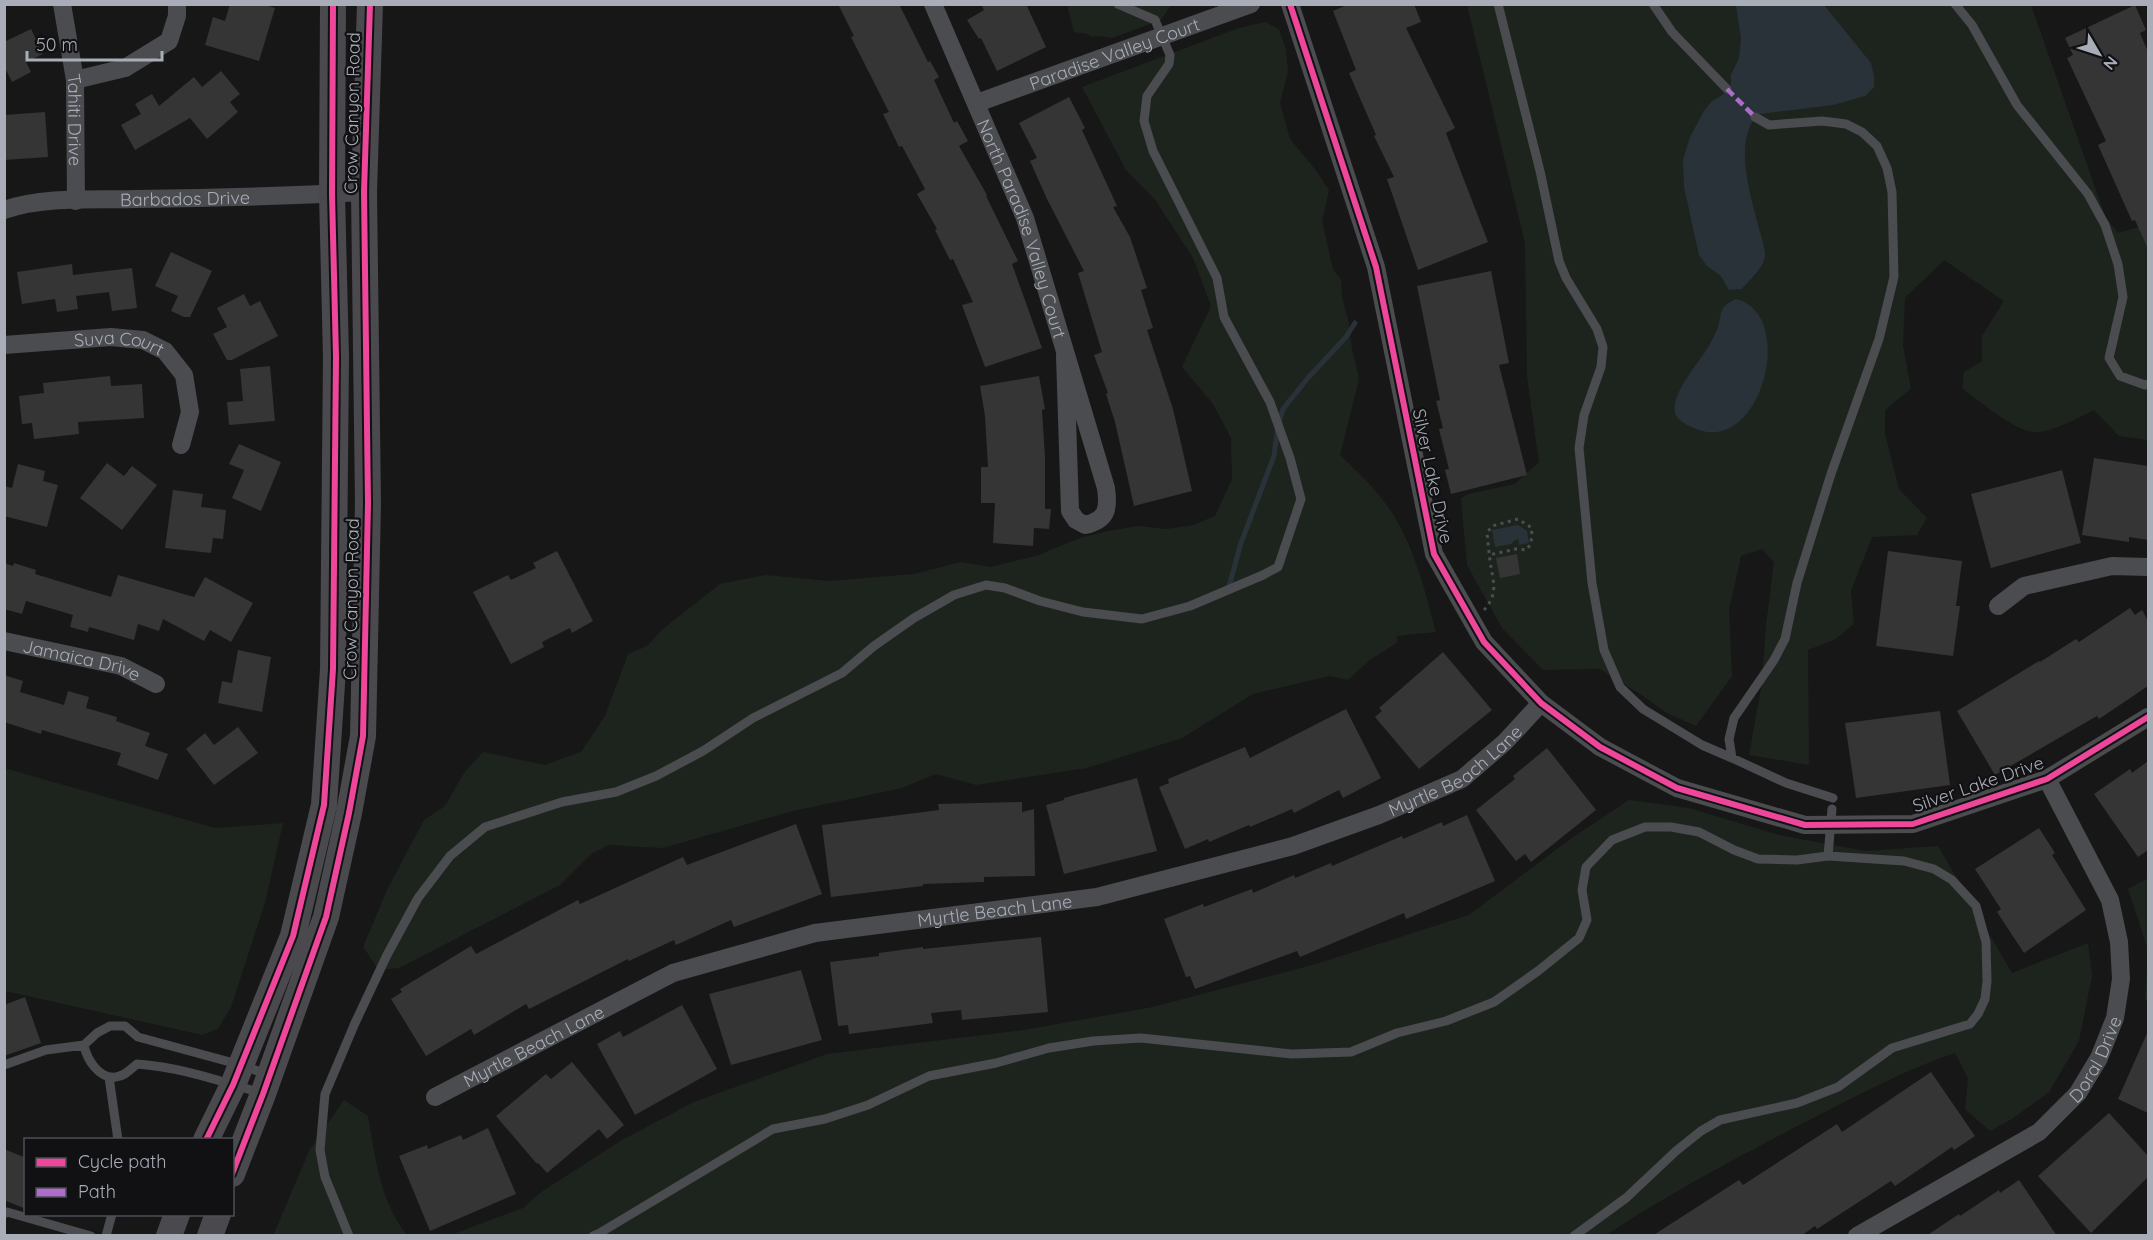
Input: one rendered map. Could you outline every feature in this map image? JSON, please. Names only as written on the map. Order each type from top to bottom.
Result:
[{"type":"main road","name":"Crow Canyon Road","points":[[207,1138],[237,1075],[293,936],[324,805],[333,669],[336,357],[332,194],[333,4]]},
{"type":"main road","name":"Crow Canyon Road","points":[[234,1169],[326,917],[363,736],[368,503],[364,192],[370,4]]},
{"type":"main road","points":[[169,1236],[177,1216]]},
{"type":"main road","points":[[210,1236],[218,1216]]},
{"type":"street","name":"Tahiti Drive","points":[[62,4],[75,80],[76,201]]},
{"type":"street","points":[[75,80],[125,68],[169,41],[177,16],[177,4]]},
{"type":"street","name":"North Paradise Valley Court","points":[[933,4],[1025,218],[1106,488],[1108,504],[1103,516],[1095,522],[1084,525],[1076,520],[1070,511],[1065,356]]},
{"type":"street","name":"Paradise Valley Court","points":[[977,103],[1251,4]]},
{"type":"street","name":"Silver Lake Drive","points":[[1290,4],[1376,267],[1434,554],[1484,642],[1540,703],[1600,747],[1677,788],[1805,825],[1832,817],[1913,824],[2046,779],[2148,717]]},
{"type":"street","name":"Barbados Drive","points":[[4,210],[21,204],[76,201],[364,192]]},
{"type":"street","name":"Suva Court","points":[[4,345],[111,337],[143,340],[165,351],[184,375],[190,412],[181,445]]},
{"type":"street","points":[[1998,606],[2024,586],[2112,566],[2148,567]]},
{"type":"street","name":"Jamaica Drive","points":[[4,641],[121,666],[156,684]]},
{"type":"street","name":"Myrtle Beach Lane","points":[[435,1097],[673,973],[815,933],[1097,897],[1293,846],[1379,815],[1462,779],[1505,742],[1540,703]]},
{"type":"street","name":"Doral Drive","points":[[1857,1236],[2039,1132],[2078,1093],[2099,1058],[2115,1018],[2121,980],[2119,942],[2110,900],[2046,779]]},
{"type":"lane","points":[[349,1236],[325,1177],[320,1150],[325,1094],[387,955],[418,898],[450,856],[485,827],[562,802],[615,792],[656,776],[703,751],[753,718],[842,673],[874,646],[914,618],[954,595],[986,585],[1005,588],[1040,601],[1083,612],[1142,619],[1190,606],[1278,567],[1301,499],[1290,458],[1270,402],[1224,318],[1217,278],[1154,151],[1144,121],[1147,96],[1169,64],[1170,55],[1163,36],[1155,20],[1118,4]]},
{"type":"lane","points":[[1498,4],[1528,120],[1558,261],[1566,279],[1597,329],[1603,347],[1601,367],[1584,415],[1579,448],[1592,583],[1604,650],[1620,687],[1643,709],[1702,746],[1786,783],[1833,798]]},
{"type":"lane","points":[[1653,4],[1672,32],[1727,89]]},
{"type":"lane","points":[[1954,4],[1972,26],[2017,105],[2088,194],[2105,225],[2118,264],[2123,297],[2109,358],[2120,376],[2145,386],[2148,384]]},
{"type":"lane","points":[[1732,758],[1729,739],[1734,718],[1774,660],[1785,639],[1797,583],[1831,474],[1880,339],[1894,277],[1892,192],[1887,168],[1877,146],[1862,132],[1846,124],[1822,121],[1768,125],[1755,117]]},
{"type":"lane","points":[[1828,856],[1832,817]]},
{"type":"lane","points":[[593,1236],[773,1129],[825,1119],[868,1105],[929,1076],[996,1063],[1049,1048],[1093,1041],[1141,1038],[1292,1054],[1351,1052],[1397,1033],[1446,1021],[1494,1002],[1579,938],[1587,920],[1582,890],[1586,867],[1612,840],[1645,827],[1671,827],[1699,832],[1734,850],[1758,859],[1797,860],[1828,856],[1904,861],[1934,869],[1952,880],[1976,906],[1986,942],[1987,981],[1985,999],[1970,1024],[1892,1048],[1838,1087],[1797,1103],[1720,1120],[1676,1151],[1626,1198],[1574,1236]]},
{"type":"lane","points":[[4,1065],[46,1050],[84,1045],[105,1027],[120,1025],[130,1029],[138,1037],[266,1084]]},
{"type":"lane","points":[[84,1045],[95,1069],[109,1077],[124,1075],[137,1064],[195,1074],[237,1075],[266,1084]]},
{"type":"lane","points":[[109,1077],[118,1138]]},
{"type":"lane","points":[[4,1214],[7,1212],[91,1236]]},
{"type":"lane","points":[[106,1236],[112,1216]]},
{"type":"path","points":[[1472,622],[1493,598],[1494,575],[1490,555],[1487,533],[1492,526],[1518,519],[1532,528],[1532,544],[1526,550],[1516,549],[1490,555]]},
{"type":"shaded area","points":[[1067,5],[1171,5],[1161,20],[1112,38],[1091,37],[1088,34],[1074,32]]},
{"type":"shaded area","points":[[1467,5],[2031,5],[2105,216],[2118,233],[2148,224],[2148,440],[2119,436],[2094,410],[2064,424],[2039,432],[2015,426],[1962,388],[1964,372],[1982,361],[1982,336],[2004,301],[1944,260],[1905,298],[1903,345],[1911,389],[1885,410],[1885,434],[1899,489],[1927,518],[1917,535],[1872,537],[1851,591],[1854,624],[1834,640],[1808,650],[1809,765],[1749,755],[1762,683],[1774,562],[1762,549],[1741,556],[1729,610],[1732,676],[1696,726],[1667,713],[1600,669],[1543,670],[1502,628],[1467,565],[1461,498],[1468,494],[1515,484],[1539,462],[1527,377],[1525,243]]},
{"type":"shaded area","points":[[1736,5],[1824,5],[1871,63],[1874,87],[1865,96],[1833,105],[1759,114],[1751,125],[1746,139],[1746,171],[1765,255],[1759,269],[1742,289],[1729,290],[1721,276],[1707,266],[1699,255],[1684,187],[1683,160],[1690,137],[1704,111],[1711,102],[1725,93],[1731,84],[1731,75],[1739,58],[1741,38]]},
{"type":"shaded area","points":[[1265,22],[1279,29],[1286,49],[1288,71],[1280,103],[1290,139],[1329,190],[1322,221],[1333,269],[1341,280],[1342,297],[1359,379],[1340,455],[1377,493],[1401,529],[1416,563],[1436,632],[1397,636],[1397,643],[1371,659],[1348,680],[1330,676],[1253,694],[1182,738],[1087,768],[976,785],[936,774],[902,788],[793,811],[663,848],[609,845],[591,854],[560,885],[399,968],[379,970],[363,947],[387,890],[424,820],[445,806],[464,773],[483,752],[545,765],[581,752],[605,716],[628,654],[647,646],[664,628],[720,584],[765,575],[829,581],[914,574],[961,562],[990,567],[1036,556],[1080,538],[1108,531],[1138,526],[1166,529],[1193,525],[1215,516],[1232,479],[1231,438],[1213,404],[1182,367],[1211,306],[1193,258],[1156,201],[1126,170],[1082,87],[1239,28]]},
{"type":"shaded area","points":[[1736,299],[1755,310],[1765,329],[1768,353],[1764,378],[1754,402],[1740,421],[1721,431],[1699,430],[1678,418],[1675,404],[1682,386],[1714,337],[1722,310]]},
{"type":"shaded area","points":[[1518,525],[1527,531],[1529,543],[1519,545],[1518,539],[1511,544],[1495,547],[1492,530]]},
{"type":"shaded area","points":[[4,768],[215,828],[283,823],[265,903],[231,1007],[218,1029],[202,1035],[5,991]]},
{"type":"shaded area","points":[[1629,800],[1689,808],[1779,835],[1865,851],[1938,846],[2012,973],[2088,943],[2092,976],[2079,1041],[2049,1092],[2012,1119],[1990,1131],[1965,1109],[1968,1078],[1955,1053],[1899,1075],[1809,1120],[1681,1189],[1606,1235],[448,1236],[523,1208],[541,1192],[622,1140],[694,1102],[827,1054],[1024,1030],[1153,1007],[1316,964],[1469,915],[1569,840]]},
{"type":"shaded area","points":[[2148,878],[2148,950],[2128,889]]},
{"type":"shaded area","points":[[2148,950],[2148,1001],[2145,1000]]},
{"type":"shaded area","points":[[344,1100],[368,1116],[380,1178],[390,1208],[407,1235],[273,1236],[309,1151]]},
{"type":"building","points":[[230,4],[262,4],[275,8],[259,61],[205,45],[213,17],[225,21]]},
{"type":"building","points":[[838,4],[899,4],[928,62],[930,61],[939,77],[934,80],[954,123],[957,121],[968,141],[959,146],[987,195],[1018,261],[1012,264],[1042,348],[985,367],[962,305],[973,302],[953,259],[950,260],[935,230],[937,229],[917,194],[925,189],[902,146],[899,147],[883,114],[889,112],[851,37],[854,36]]},
{"type":"building","points":[[981,4],[1026,4],[1046,47],[997,71],[981,38],[979,39],[967,20],[984,10]]},
{"type":"building","points":[[1349,4],[1414,4],[1421,22],[1406,28],[1455,128],[1446,133],[1488,242],[1418,270],[1387,179],[1394,177],[1374,136],[1376,135],[1349,73],[1356,70],[1333,11]]},
{"type":"building","points":[[2135,5],[2146,30],[2140,33],[2148,52],[2148,249],[2135,220],[2132,221],[2098,145],[2106,141],[2067,58],[2073,55],[2065,38]]},
{"type":"building","points":[[31,29],[43,54],[26,62],[31,72],[12,82],[4,66],[4,42]]},
{"type":"building","points":[[221,71],[240,94],[230,102],[238,112],[207,139],[190,118],[135,150],[121,125],[141,114],[135,104],[152,94],[159,106],[194,77],[202,87]]},
{"type":"building","points":[[1069,97],[1085,128],[1082,130],[1117,206],[1113,207],[1130,237],[1147,288],[1141,290],[1153,328],[1147,330],[1173,409],[1192,491],[1134,506],[1115,422],[1106,394],[1108,393],[1094,355],[1102,352],[1078,273],[1084,271],[1030,161],[1037,158],[1019,123]]},
{"type":"building","points":[[45,112],[48,157],[4,160],[4,115]]},
{"type":"building","points":[[171,252],[212,271],[190,317],[184,317],[171,311],[178,296],[155,286]]},
{"type":"building","points":[[72,264],[73,275],[132,268],[137,308],[112,311],[109,292],[76,296],[78,309],[57,312],[55,299],[22,304],[17,272]]},
{"type":"building","points":[[1491,271],[1509,363],[1499,365],[1527,475],[1451,494],[1445,470],[1449,469],[1439,429],[1443,428],[1436,401],[1440,400],[1417,286]]},
{"type":"building","points":[[244,294],[250,306],[260,301],[278,336],[232,360],[227,360],[213,334],[227,327],[217,308]]},
{"type":"building","points":[[270,366],[275,421],[229,425],[227,402],[243,401],[240,369]]},
{"type":"building","points":[[110,376],[111,386],[142,384],[144,418],[78,422],[79,434],[34,439],[32,423],[22,424],[19,396],[44,393],[43,383]]},
{"type":"building","points":[[1039,376],[1045,409],[1042,410],[1045,509],[1051,509],[1049,529],[1034,528],[1033,546],[993,543],[995,503],[981,503],[981,467],[988,467],[985,416],[980,386]]},
{"type":"building","points":[[239,444],[281,462],[261,511],[232,498],[244,470],[229,464]]},
{"type":"building","points":[[2094,458],[2148,466],[2148,540],[2129,537],[2129,542],[2082,535]]},
{"type":"building","points":[[107,463],[124,476],[132,466],[157,485],[122,530],[80,498]]},
{"type":"building","points":[[18,464],[45,471],[43,481],[58,485],[47,527],[4,516],[4,486],[12,488]]},
{"type":"building","points":[[2062,470],[2081,543],[1991,568],[1971,494]]},
{"type":"building","points":[[173,490],[203,494],[201,507],[226,510],[223,539],[213,538],[211,553],[165,548]]},
{"type":"building","points":[[557,551],[593,621],[572,633],[570,628],[542,642],[544,647],[511,664],[473,592],[508,575],[511,580],[536,568],[533,563]]},
{"type":"building","points":[[1888,551],[1962,561],[1956,606],[1960,606],[1953,656],[1876,646]]},
{"type":"building","points":[[1517,554],[1520,574],[1500,578],[1496,558]]},
{"type":"building","points":[[4,563],[13,566],[14,563],[36,570],[35,574],[111,597],[118,575],[194,597],[205,577],[253,603],[231,642],[210,630],[204,641],[163,619],[159,631],[138,624],[134,640],[89,627],[88,632],[70,627],[73,615],[26,601],[22,614],[4,609]]},
{"type":"building","points":[[2130,608],[2135,615],[2142,610],[2148,621],[2148,686],[2099,719],[2097,716],[1995,775],[1957,711],[2076,639],[2079,642]]},
{"type":"building","points":[[238,650],[271,657],[262,712],[218,703],[222,681],[232,683]]},
{"type":"building","points":[[1443,652],[1492,710],[1419,769],[1375,717],[1382,711],[1379,708]]},
{"type":"building","points":[[4,675],[23,681],[20,692],[64,705],[68,691],[89,697],[86,708],[117,717],[116,721],[150,733],[145,746],[168,754],[158,780],[117,765],[121,753],[42,730],[41,734],[4,722]]},
{"type":"building","points":[[1346,709],[1381,778],[1343,798],[1339,790],[1294,813],[1292,809],[1250,827],[1249,825],[1209,842],[1208,839],[1185,849],[1159,787],[1169,783],[1168,779],[1245,747],[1250,758]]},
{"type":"building","points":[[1940,711],[1950,785],[1856,798],[1845,723]]},
{"type":"building","points":[[238,727],[258,753],[214,785],[186,749],[205,733],[214,745]]},
{"type":"building","points":[[1547,748],[1596,810],[1531,862],[1525,854],[1516,861],[1476,810],[1515,779],[1513,776]]},
{"type":"building","points":[[2148,761],[2148,850],[2138,857],[2094,794],[2130,769],[2132,773]]},
{"type":"building","points":[[1137,778],[1157,851],[1064,874],[1046,805]]},
{"type":"building","points":[[1022,802],[1022,812],[1034,809],[1035,876],[984,877],[984,882],[923,884],[923,886],[831,897],[822,825],[939,810],[938,804]]},
{"type":"building","points":[[1467,815],[1495,881],[1406,919],[1404,913],[1300,957],[1297,951],[1195,989],[1190,976],[1186,977],[1164,919],[1252,889],[1253,893],[1294,875],[1295,878],[1331,863],[1332,866],[1402,836],[1403,839],[1442,822],[1443,826]]},
{"type":"building","points":[[796,824],[822,894],[734,927],[731,920],[676,945],[674,940],[629,961],[628,959],[529,1009],[526,1004],[474,1035],[471,1029],[426,1056],[391,999],[402,992],[400,989],[471,946],[476,954],[578,900],[580,904],[683,857],[687,865]]},
{"type":"building","points":[[2039,828],[2055,853],[2052,855],[2086,910],[2024,953],[1997,912],[2001,909],[1975,869]]},
{"type":"building","points":[[1041,937],[1048,1012],[962,1020],[961,1010],[931,1013],[933,1023],[849,1034],[848,1025],[838,1026],[830,962],[879,956],[879,953],[923,947],[923,949]]},
{"type":"building","points":[[801,970],[822,1040],[731,1065],[709,994]]},
{"type":"building","points":[[25,997],[41,1043],[4,1056],[4,1005]]},
{"type":"building","points":[[682,1005],[717,1069],[635,1115],[597,1044],[620,1031],[623,1037]]},
{"type":"building","points":[[2148,1031],[2148,1113],[2118,1099]]},
{"type":"building","points":[[572,1062],[624,1125],[607,1139],[599,1129],[547,1173],[496,1116],[546,1074],[551,1079]]},
{"type":"building","points":[[1931,1072],[1975,1136],[1954,1150],[1952,1147],[1895,1186],[1891,1181],[1817,1229],[1815,1226],[1801,1236],[1652,1236],[1739,1180],[1743,1185],[1837,1124],[1842,1132]]},
{"type":"building","points":[[2109,1113],[2148,1156],[2148,1177],[2091,1233],[2038,1176]]},
{"type":"building","points":[[488,1128],[516,1194],[430,1231],[399,1156],[427,1145],[428,1149],[461,1135],[463,1140]]},
{"type":"building","points":[[4,1149],[24,1157],[24,1208],[4,1200]]},
{"type":"building","points":[[2019,1180],[2057,1236],[1926,1236],[1959,1214],[1960,1216],[1999,1190],[2000,1193]]},
{"type":"waterway","points":[[1228,590],[1241,543],[1274,456],[1283,409],[1346,337],[1355,323]]},
{"type":"marked path","points":[[1727,89],[1755,117]]},
{"type":"cycle path","points":[[207,1138],[233,1085],[293,936],[324,805],[333,669],[336,357],[332,194],[333,4]]},
{"type":"cycle path","points":[[234,1169],[326,917],[363,736],[368,503],[364,192],[370,4]]},
{"type":"cycle path","points":[[1290,4],[1376,267],[1434,554],[1484,642],[1541,703],[1600,747],[1677,788],[1805,825],[1913,824],[2047,779],[2148,717]]}]
